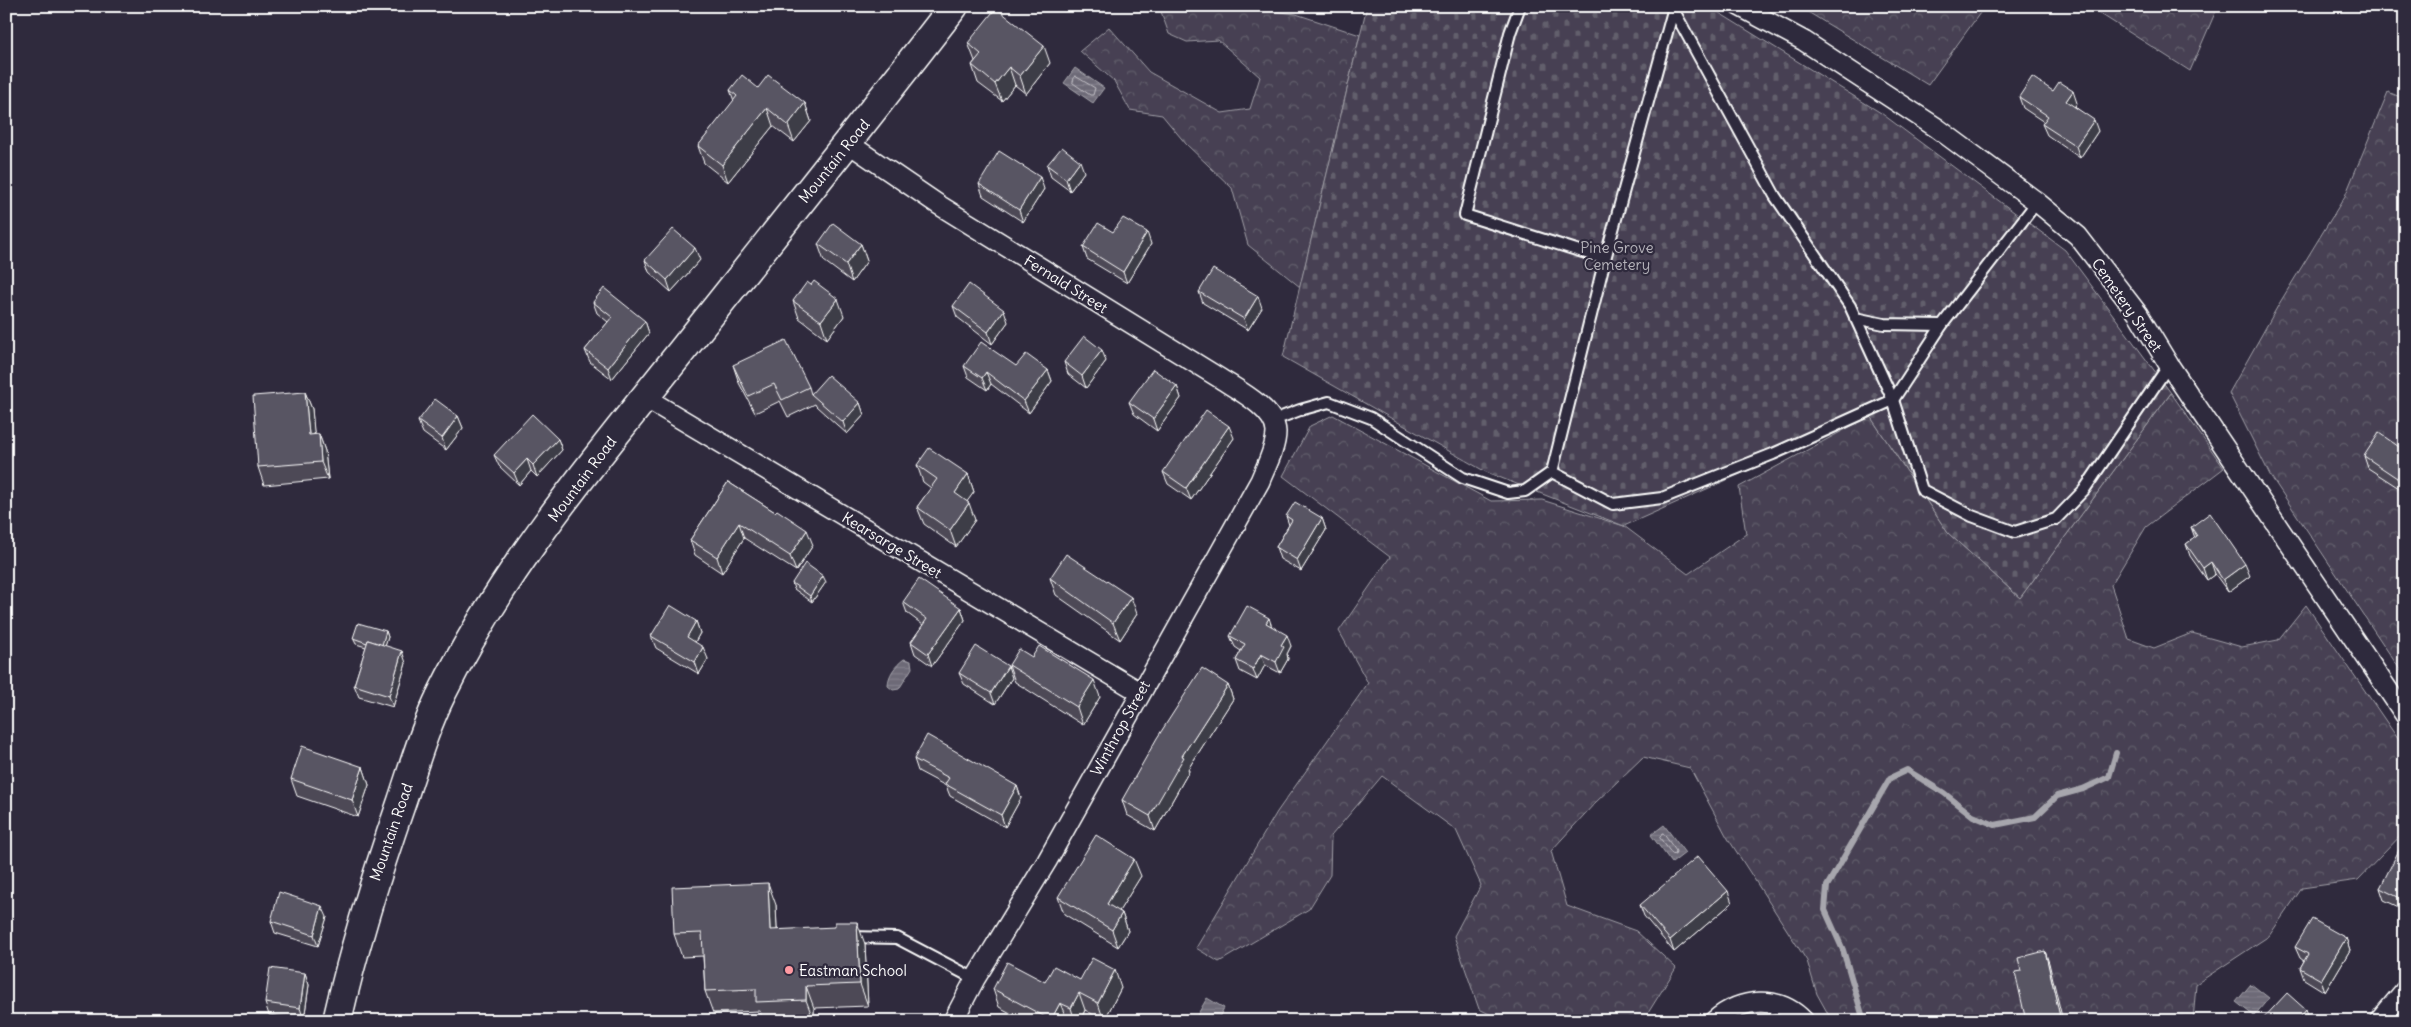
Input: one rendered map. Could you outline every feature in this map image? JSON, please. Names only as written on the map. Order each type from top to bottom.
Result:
[{"type":"main road","name":"Mountain Road","points":[[337,1021],[372,889],[440,696],[482,620],[529,550],[644,397],[848,143],[954,6]]},
{"type":"street","name":"Cemetery Street","points":[[1739,6],[1804,41],[1937,128],[2037,202],[2078,236],[2138,314],[2169,365],[2405,715]]},
{"type":"street","name":"Fernald Street","points":[[848,143],[938,205],[1221,378],[1264,407],[1274,426]]},
{"type":"street","name":"Kearsarge Street","points":[[644,397],[1140,692]]},
{"type":"street","name":"Winthrop Street","points":[[953,1021],[975,978],[1046,861],[1260,481],[1270,457],[1274,426]]},
{"type":"street","points":[[2379,1021],[2405,990]]},
{"type":"street","points":[[1714,1021],[1732,1008],[1756,1001],[1790,1009],[1804,1021]]},
{"type":"lane","points":[[1520,6],[1510,33],[1465,215],[1605,259]]},
{"type":"lane","points":[[1274,426],[1300,410],[1329,402],[1370,418],[1463,478],[1508,493],[1525,491],[1552,472],[1605,259],[1674,7]]},
{"type":"lane","points":[[1674,7],[1775,196],[1850,306],[1893,400],[1922,490],[1972,516],[2015,532],[2056,519],[2078,496],[2169,365]]},
{"type":"lane","points":[[1552,472],[1613,504],[1662,498],[1773,454],[1893,400],[1942,324],[2037,202]]},
{"type":"lane","points":[[1856,318],[1884,324],[1942,324]]},
{"type":"lane","points":[[840,936],[897,938],[975,978]]},
{"type":"green space","points":[[1159,6],[1261,6],[1265,10],[1296,14],[1360,35],[1300,287],[1248,245],[1232,188],[1186,144],[1162,115],[1130,110],[1114,81],[1080,51],[1109,27],[1149,72],[1222,113],[1250,109],[1260,77],[1218,40],[1187,42],[1169,34]]},
{"type":"green space","name":"Pine Grove Cemetery","points":[[1367,6],[1708,6],[1881,113],[2065,250],[2171,393],[2020,598],[1948,533],[1870,416],[1624,526],[1486,472],[1283,357]]},
{"type":"green space","points":[[1798,6],[1985,6],[1928,85]]},
{"type":"green space","points":[[2088,6],[2218,6],[2190,71]]},
{"type":"green space","points":[[2388,92],[2405,99],[2405,677],[2270,475],[2229,393],[2279,304],[2345,196]]},
{"type":"green space","points":[[2171,393],[2224,468],[2146,527],[2111,585],[2129,639],[2154,648],[2192,633],[2242,647],[2278,640],[2306,605],[2405,749],[2405,831],[2358,880],[2302,888],[2269,936],[2196,984],[2193,1021],[1832,1021],[1817,994],[1807,961],[1727,837],[1690,768],[1643,757],[1595,803],[1551,851],[1567,906],[1636,931],[1676,968],[1643,1021],[1504,1021],[1479,1009],[1454,936],[1481,885],[1456,830],[1382,776],[1331,836],[1330,875],[1309,909],[1219,962],[1196,948],[1277,812],[1368,683],[1339,631],[1390,557],[1283,476],[1310,426],[1333,415],[1491,501],[1542,500],[1624,526],[1688,574],[1746,534],[1739,487],[1870,416],[1948,533],[2020,598]]},
{"type":"water","points":[[1075,68],[1104,88],[1093,103],[1064,83]]},
{"type":"water","points":[[904,659],[911,661],[912,668],[899,689],[893,690],[888,686],[889,678]]},
{"type":"water","points":[[1664,825],[1685,853],[1672,863],[1651,835]]},
{"type":"water","points":[[2251,984],[2269,998],[2254,1016],[2236,1002]]},
{"type":"water","points":[[1207,998],[1224,1008],[1217,1021],[1194,1021]]},
{"type":"building","points":[[996,8],[1044,46],[1020,76],[1009,67],[995,84],[972,65],[981,54],[968,43]]},
{"type":"building","points":[[742,75],[758,88],[768,75],[805,103],[788,125],[767,108],[722,165],[698,146],[737,96],[730,90]]},
{"type":"building","points":[[2032,77],[2053,91],[2059,82],[2073,91],[2066,101],[2094,120],[2076,146],[2042,124],[2048,116],[2019,97]]},
{"type":"building","points":[[1062,147],[1080,161],[1066,179],[1047,165]]},
{"type":"building","points":[[999,151],[1040,177],[1019,210],[979,184]]},
{"type":"building","points":[[1123,218],[1147,232],[1123,272],[1083,247],[1098,223],[1113,232]]},
{"type":"building","points":[[833,223],[861,244],[846,264],[818,244]]},
{"type":"building","points":[[673,229],[695,248],[667,280],[645,260]]},
{"type":"building","points":[[1213,269],[1258,296],[1244,319],[1199,292]]},
{"type":"building","points":[[814,281],[838,299],[821,321],[793,301],[807,282],[811,285]]},
{"type":"building","points":[[969,284],[1004,310],[988,332],[953,306]]},
{"type":"building","points":[[604,288],[645,321],[608,368],[585,350],[612,317],[593,302]]},
{"type":"building","points":[[1084,336],[1102,350],[1082,376],[1064,362]]},
{"type":"building","points":[[786,340],[809,387],[782,400],[774,384],[748,396],[733,365]]},
{"type":"building","points":[[981,342],[1016,366],[1026,354],[1048,370],[1024,401],[986,372],[982,378],[964,366]]},
{"type":"building","points":[[1153,369],[1177,386],[1153,419],[1129,402]]},
{"type":"building","points":[[828,375],[860,403],[843,422],[811,394]]},
{"type":"building","points":[[305,392],[309,435],[319,434],[321,462],[258,467],[253,396]]},
{"type":"building","points":[[435,399],[458,416],[442,438],[418,421]]},
{"type":"building","points":[[1206,410],[1229,426],[1186,488],[1163,472]]},
{"type":"building","points":[[532,414],[558,439],[533,465],[527,459],[514,473],[494,455]]},
{"type":"building","points":[[2379,433],[2405,451],[2405,467],[2397,478],[2364,456]]},
{"type":"building","points":[[929,448],[968,474],[955,493],[969,503],[950,530],[917,507],[937,479],[917,465]]},
{"type":"building","points":[[728,482],[775,512],[777,510],[807,530],[790,556],[739,523],[717,557],[690,540]]},
{"type":"building","points":[[1295,502],[1322,518],[1297,560],[1276,547],[1292,520],[1286,516]]},
{"type":"building","points":[[2210,513],[2245,564],[2223,580],[2211,562],[2203,568],[2186,544],[2197,536],[2191,527]]},
{"type":"building","points":[[1066,554],[1131,597],[1113,623],[1050,578]]},
{"type":"building","points":[[805,563],[823,576],[810,596],[792,583]]},
{"type":"building","points":[[919,579],[961,608],[928,654],[911,642],[927,619],[903,602]]},
{"type":"building","points":[[670,605],[696,621],[687,637],[703,647],[695,662],[651,636]]},
{"type":"building","points":[[1247,606],[1269,618],[1266,623],[1287,635],[1281,645],[1284,647],[1276,662],[1261,654],[1253,669],[1236,660],[1245,644],[1230,636]]},
{"type":"building","points":[[358,623],[386,631],[382,645],[368,640],[367,643],[353,638]]},
{"type":"building","points":[[368,640],[402,651],[389,696],[354,685]]},
{"type":"building","points":[[976,646],[1008,666],[991,693],[959,673]]},
{"type":"building","points":[[1039,646],[1094,680],[1077,707],[1009,665],[1019,649],[1032,657]]},
{"type":"building","points":[[1202,668],[1228,685],[1182,756],[1184,757],[1150,816],[1122,800],[1157,738]]},
{"type":"building","points":[[927,735],[1017,786],[1001,815],[945,784],[949,778],[914,759]]},
{"type":"building","points":[[302,746],[363,767],[352,800],[291,779]]},
{"type":"building","points":[[1096,835],[1134,859],[1107,904],[1122,913],[1112,930],[1058,897]]},
{"type":"building","points":[[2400,848],[2405,851],[2404,900],[2380,888]]},
{"type":"building","points":[[1698,856],[1728,891],[1670,940],[1640,905]]},
{"type":"building","name":"Eastman School","points":[[768,883],[770,930],[835,927],[835,922],[857,922],[860,984],[806,986],[806,1000],[756,1002],[756,989],[705,991],[702,933],[674,934],[672,887]]},
{"type":"building","points":[[279,892],[322,906],[314,935],[271,921]]},
{"type":"building","points":[[2312,919],[2346,938],[2321,980],[2300,968],[2308,954],[2295,947]]},
{"type":"building","points":[[2045,951],[2061,1021],[2026,1021],[2015,972],[2021,971],[2018,958]]},
{"type":"building","points":[[1092,958],[1115,970],[1098,1003],[1079,993],[1071,1008],[1060,1003],[1051,1020],[993,989],[1007,962],[1045,982],[1054,966],[1080,980]]},
{"type":"building","points":[[270,968],[305,973],[300,1008],[265,1003]]},
{"type":"building","points":[[2287,993],[2306,1010],[2297,1021],[2261,1021]]},
{"type":"waterway","points":[[1864,1021],[1843,950],[1825,910],[1827,886],[1890,778],[1907,770],[1944,793],[1973,816],[1995,825],[2035,817],[2057,796],[2083,789],[2109,777],[2116,753]]},
{"type":"place","name":"Eastman School","points":[[789,970]]}]
